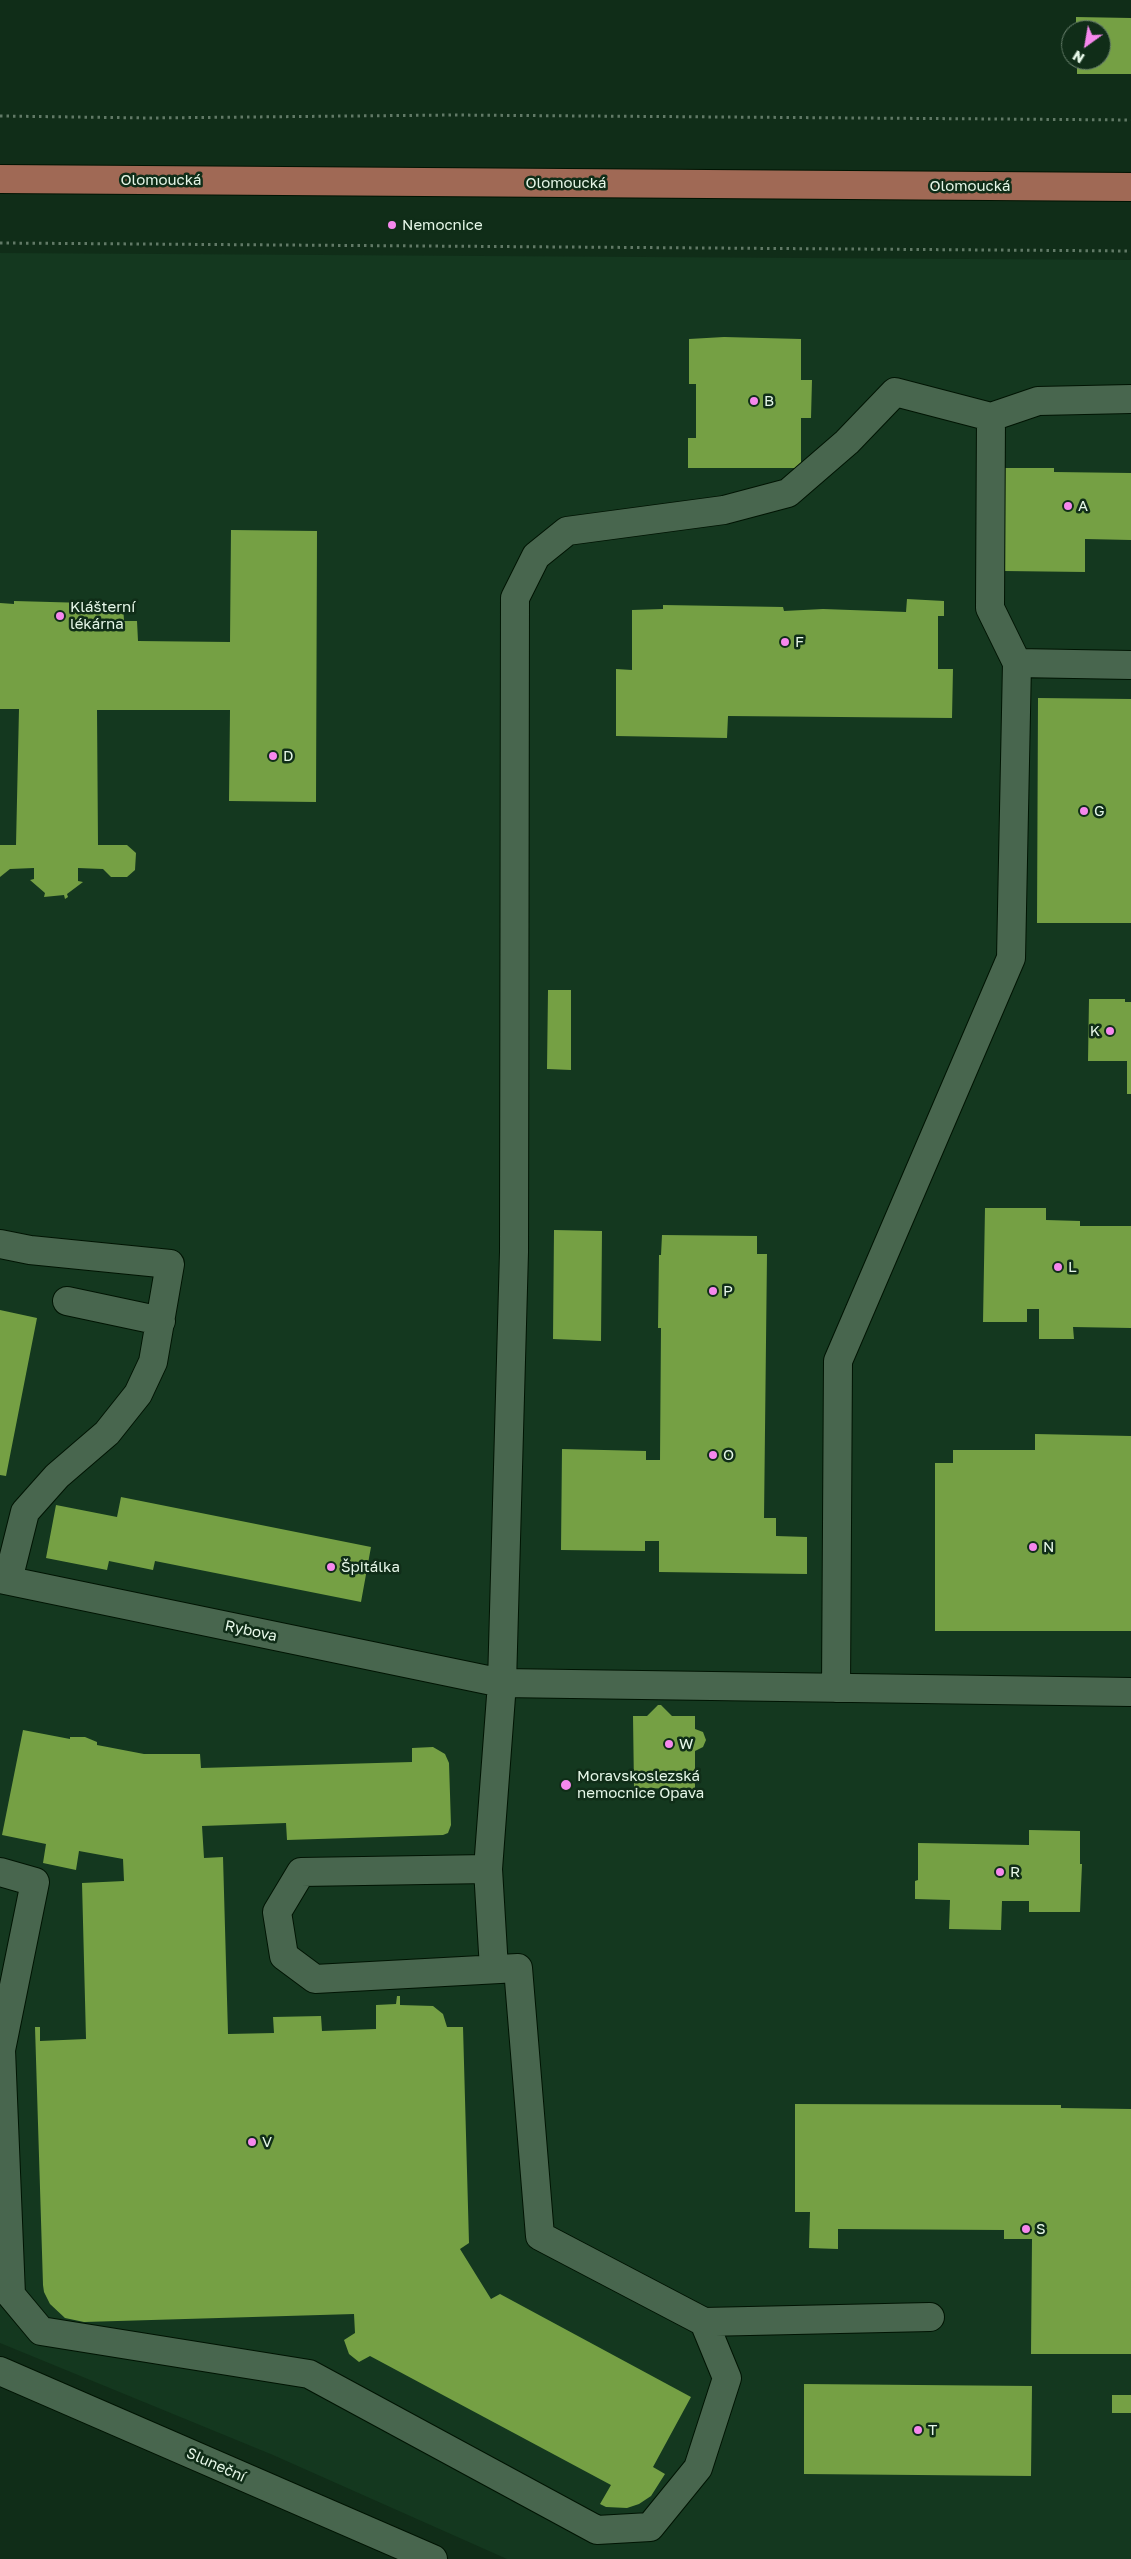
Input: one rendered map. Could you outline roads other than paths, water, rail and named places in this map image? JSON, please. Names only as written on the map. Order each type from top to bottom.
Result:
[{"type":"main road","name":"Olomoucká","points":[[0,179],[1131,187]]},
{"type":"street","points":[[494,1969],[488,1869],[502,1683],[514,1252],[515,598],[536,556],[567,531],[724,510],[788,493],[847,442],[895,392],[991,417],[1038,401],[1131,399]]},
{"type":"street","points":[[836,1688],[838,1361],[1011,958],[1018,663],[990,608],[991,417]]},
{"type":"street","points":[[1018,663],[1131,665]]},
{"type":"street","points":[[0,1244],[76,1256],[170,1264],[153,1362],[138,1394],[107,1433],[56,1476],[24,1512],[4,1579]]},
{"type":"street","points":[[67,1300],[161,1321]]},
{"type":"street","name":"Rybova","points":[[4,1579],[502,1683],[1131,1692]]},
{"type":"street","points":[[488,1869],[301,1872],[277,1912],[284,1956],[315,1979],[518,1968],[540,2236],[704,2322],[930,2317]]},
{"type":"street","points":[[0,1872],[35,1882],[1,2049],[11,2295],[40,2331],[309,2374],[597,2530],[650,2527],[698,2468],[727,2378],[704,2322]]},
{"type":"street","name":"Sluneční","points":[[0,2371],[432,2559]]},
{"type":"place","name":"Nemocnice","points":[[392,225]]},
{"type":"place","name":"B","points":[[754,401]]},
{"type":"place","name":"A","points":[[1068,506]]},
{"type":"place","name":"Klášterní lékárna","points":[[60,616]]},
{"type":"place","name":"F","points":[[785,642]]},
{"type":"place","name":"D","points":[[273,756]]},
{"type":"place","name":"G","points":[[1084,811]]},
{"type":"place","name":"K","points":[[1110,1031]]},
{"type":"place","name":"L","points":[[1058,1267]]},
{"type":"place","name":"P","points":[[713,1291]]},
{"type":"place","name":"O","points":[[713,1455]]},
{"type":"place","name":"N","points":[[1033,1547]]},
{"type":"place","name":"Špitálka","points":[[331,1567]]},
{"type":"place","name":"W","points":[[669,1744]]},
{"type":"place","name":"Moravskoslezská nemocnice Opava","points":[[566,1785]]},
{"type":"place","name":"R","points":[[1000,1872]]},
{"type":"place","name":"V","points":[[252,2142]]},
{"type":"place","name":"S","points":[[1026,2229]]},
{"type":"place","name":"T","points":[[918,2430]]}]
